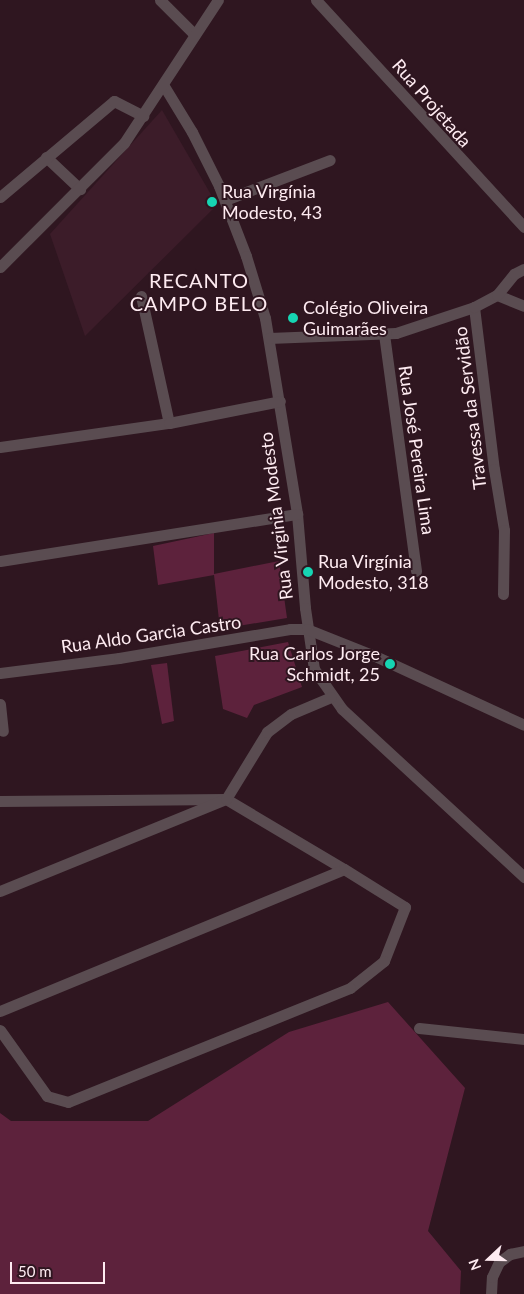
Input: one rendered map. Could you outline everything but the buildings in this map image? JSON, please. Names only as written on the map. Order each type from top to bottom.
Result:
[{"type":"street","points":[[160,0],[195,35]]},
{"type":"street","points":[[0,267],[114,154],[164,86],[218,0]]},
{"type":"street","name":"Rua Projetada","points":[[316,0],[524,227]]},
{"type":"street","name":"Rua Virginia Modesto","points":[[164,86],[192,132],[225,200],[246,256],[269,338],[296,514],[307,629],[314,669],[331,697],[524,877]]},
{"type":"street","points":[[0,197],[114,101],[143,116]]},
{"type":"street","points":[[46,157],[80,189]]},
{"type":"street","points":[[225,200],[330,160]]},
{"type":"street","points":[[269,338],[384,334],[474,307],[498,295],[504,285],[524,269]]},
{"type":"street","points":[[498,295],[524,306]]},
{"type":"street","points":[[141,296],[169,423]]},
{"type":"street","name":"Travessa da Servidão","points":[[474,307],[494,469],[504,530],[503,594]]},
{"type":"street","name":"Rua José Pereira Lima","points":[[384,334],[416,571]]},
{"type":"street","points":[[0,447],[169,423],[280,401]]},
{"type":"street","points":[[0,561],[296,514]]},
{"type":"street","name":"Rua Aldo Garcia Castro","points":[[0,673],[119,658],[290,629],[307,629]]},
{"type":"street","points":[[307,629],[375,656],[524,725]]},
{"type":"street","points":[[0,891],[226,799],[267,732],[277,722],[331,697]]},
{"type":"street","points":[[0,704],[3,731]]},
{"type":"street","points":[[0,801],[226,799],[405,907],[384,961],[350,988],[68,1102],[47,1096],[0,1030]]},
{"type":"street","points":[[0,1011],[344,869]]},
{"type":"street","points":[[419,1028],[524,1039]]},
{"type":"street","points":[[491,1294],[492,1277],[499,1262],[510,1254],[524,1251]]},
{"type":"shaded area","points":[[162,110],[217,205],[85,336],[50,234]]},
{"type":"shaded area","points":[[214,533],[214,574],[279,561],[287,618],[220,629],[214,575],[158,585],[153,546]]},
{"type":"shaded area","points":[[288,642],[302,687],[254,705],[247,718],[223,709],[215,656]]},
{"type":"shaded area","points":[[167,663],[174,721],[162,724],[151,665]]},
{"type":"shaded area","points":[[388,1002],[465,1088],[428,1231],[461,1271],[460,1294],[0,1294],[0,1113],[11,1121],[148,1121],[289,1032]]},
{"type":"place","name":"Rua Virgínia Modesto, 43","points":[[212,202]]},
{"type":"place","name":"Colégio Oliveira Guimarães","points":[[293,318]]},
{"type":"place","name":"Rua Virgínia Modesto, 318","points":[[308,572]]},
{"type":"place","name":"Rua Carlos Jorge Schmidt, 25","points":[[390,664]]},
{"type":"district","name":"RECANTO CAMPO BELO","points":[[199,292]]}]
